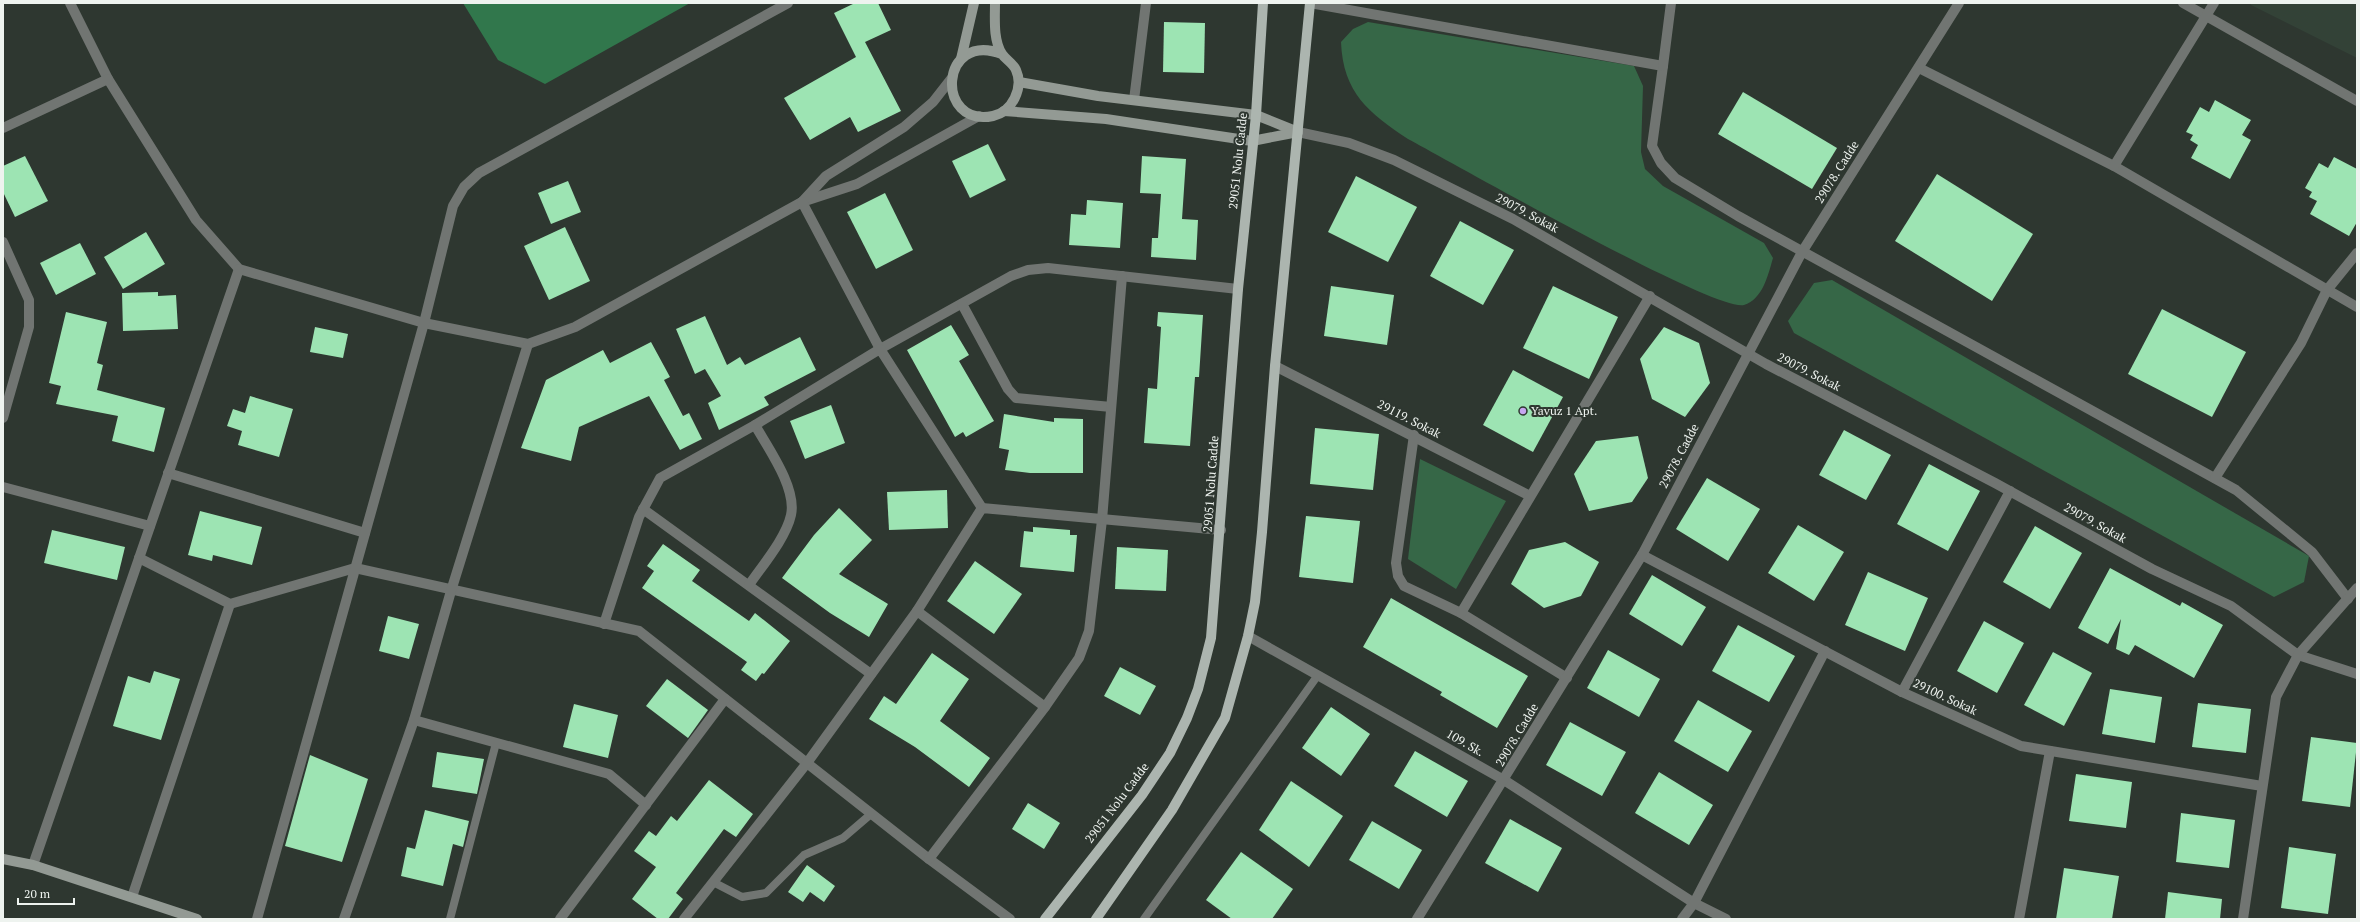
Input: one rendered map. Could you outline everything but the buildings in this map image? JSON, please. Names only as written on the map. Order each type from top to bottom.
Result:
[{"type":"main road","name":"29051 Nolu Cadde","points":[[1045,919],[1142,795],[1170,753],[1187,718],[1198,689],[1211,638],[1221,530],[1238,289],[1252,141],[1256,115],[1264,3]]},
{"type":"main road","points":[[1096,919],[1172,810],[1225,718],[1248,636],[1255,602],[1262,532],[1275,366],[1310,3]]},
{"type":"street","points":[[70,3],[108,79],[196,220],[239,269],[424,323],[528,344],[575,327],[802,202],[857,184],[979,116]]},
{"type":"street","points":[[257,919],[424,323],[453,206],[464,186],[479,173],[788,3]]},
{"type":"street","points":[[961,59],[981,50],[992,50],[1002,54],[1011,62],[1016,71],[1019,82],[1017,93],[1012,103],[1004,111],[994,116],[979,116],[962,109],[955,100],[951,90],[951,79],[954,68],[961,59],[974,3]]},
{"type":"street","points":[[995,3],[996,31],[1002,54]]},
{"type":"street","points":[[1134,100],[1146,3]]},
{"type":"street","points":[[1310,3],[1663,66]]},
{"type":"street","points":[[1671,3],[1652,146],[1661,163],[1682,182],[1802,252],[2236,490],[2312,552],[2348,599]]},
{"type":"street","name":"29078. Cadde","points":[[1417,919],[1642,555],[1802,252],[1959,3]]},
{"type":"street","points":[[2183,3],[2265,47],[2320,82],[2357,100]]},
{"type":"street","points":[[2114,166],[2214,3]]},
{"type":"street","points":[[1919,68],[2114,166],[2357,306]]},
{"type":"street","points":[[3,128],[108,79]]},
{"type":"street","points":[[802,202],[826,176],[904,127],[933,102],[951,79]]},
{"type":"street","points":[[1019,82],[1134,100],[1256,115],[1298,132]]},
{"type":"street","points":[[1004,111],[1106,119],[1252,141],[1298,132]]},
{"type":"street","name":"29079. Sokak","points":[[1298,132],[1349,143],[1394,160],[1513,219],[1650,296],[1748,354],[2010,491],[2152,569],[2231,606],[2298,655],[2357,674]]},
{"type":"street","points":[[802,202],[880,349],[982,508]]},
{"type":"street","points":[[3,242],[30,300],[30,327],[3,418]]},
{"type":"street","points":[[2215,478],[2301,343],[2327,290],[2357,253]]},
{"type":"street","points":[[604,624],[643,509],[660,478],[755,425],[880,349],[1010,276],[1028,270],[1048,268],[1238,289]]},
{"type":"street","points":[[33,865],[239,269]]},
{"type":"street","points":[[929,859],[1045,707],[1079,658],[1089,631],[1102,520],[1122,276]]},
{"type":"street","points":[[1461,613],[1650,296]]},
{"type":"street","points":[[962,304],[1008,389],[1016,398],[1111,407]]},
{"type":"street","points":[[344,919],[414,720],[451,591],[528,344]]},
{"type":"street","name":"29119. Sokak","points":[[1275,366],[1414,435],[1530,496]]},
{"type":"street","points":[[749,585],[782,534],[791,514],[788,485],[755,425]]},
{"type":"street","points":[[1414,435],[1396,564],[1398,576],[1404,586],[1461,613],[1567,678]]},
{"type":"street","points":[[168,473],[365,533]]},
{"type":"street","points":[[3,488],[150,526]]},
{"type":"street","points":[[1902,692],[2010,491]]},
{"type":"street","points":[[982,508],[1221,530]]},
{"type":"street","points":[[684,919],[807,763],[917,611],[982,508]]},
{"type":"street","points":[[643,509],[871,674]]},
{"type":"street","name":"29100. Sokak","points":[[1642,555],[1902,692],[2021,746],[2262,786]]},
{"type":"street","points":[[139,558],[230,604],[355,568],[451,591],[639,631],[871,814],[1010,919]]},
{"type":"street","points":[[2243,919],[2276,697],[2298,655],[2357,588]]},
{"type":"street","points":[[132,898],[230,604]]},
{"type":"street","points":[[917,611],[1045,707]]},
{"type":"street","name":"109. Sk.","points":[[1248,636],[1504,780],[1694,903],[1726,919]]},
{"type":"street","points":[[1682,919],[1694,903],[1825,651]]},
{"type":"street","points":[[560,919],[725,699]]},
{"type":"street","points":[[414,720],[609,774],[646,805]]},
{"type":"street","points":[[2019,919],[2050,751]]},
{"type":"street","points":[[3,859],[33,865],[192,918]]},
{"type":"lane","points":[[1144,919],[1318,675]]},
{"type":"lane","points":[[450,919],[496,742]]},
{"type":"lane","points":[[713,882],[742,897],[766,894],[804,855],[843,838],[871,814]]},
{"type":"shaded area","points":[[2250,3],[2357,3],[2357,58],[2251,5]]},
{"type":"green space","points":[[463,3],[690,3],[545,84],[498,60]]},
{"type":"green space","points":[[1368,22],[1634,66],[1643,86],[1641,152],[1645,169],[1663,186],[1764,243],[1773,258],[1767,279],[1756,298],[1744,305],[1723,301],[1686,286],[1526,204],[1408,139],[1381,120],[1361,100],[1353,88],[1347,75],[1343,60],[1341,42],[1353,29]]},
{"type":"green space","points":[[1832,280],[2309,556],[2304,582],[2274,597],[1794,333],[1788,321],[1814,283]]},
{"type":"green space","points":[[1420,459],[1506,501],[1456,589],[1408,559]]},
{"type":"place","name":"Yavuz 1 Apt.","points":[[1523,411]]}]
